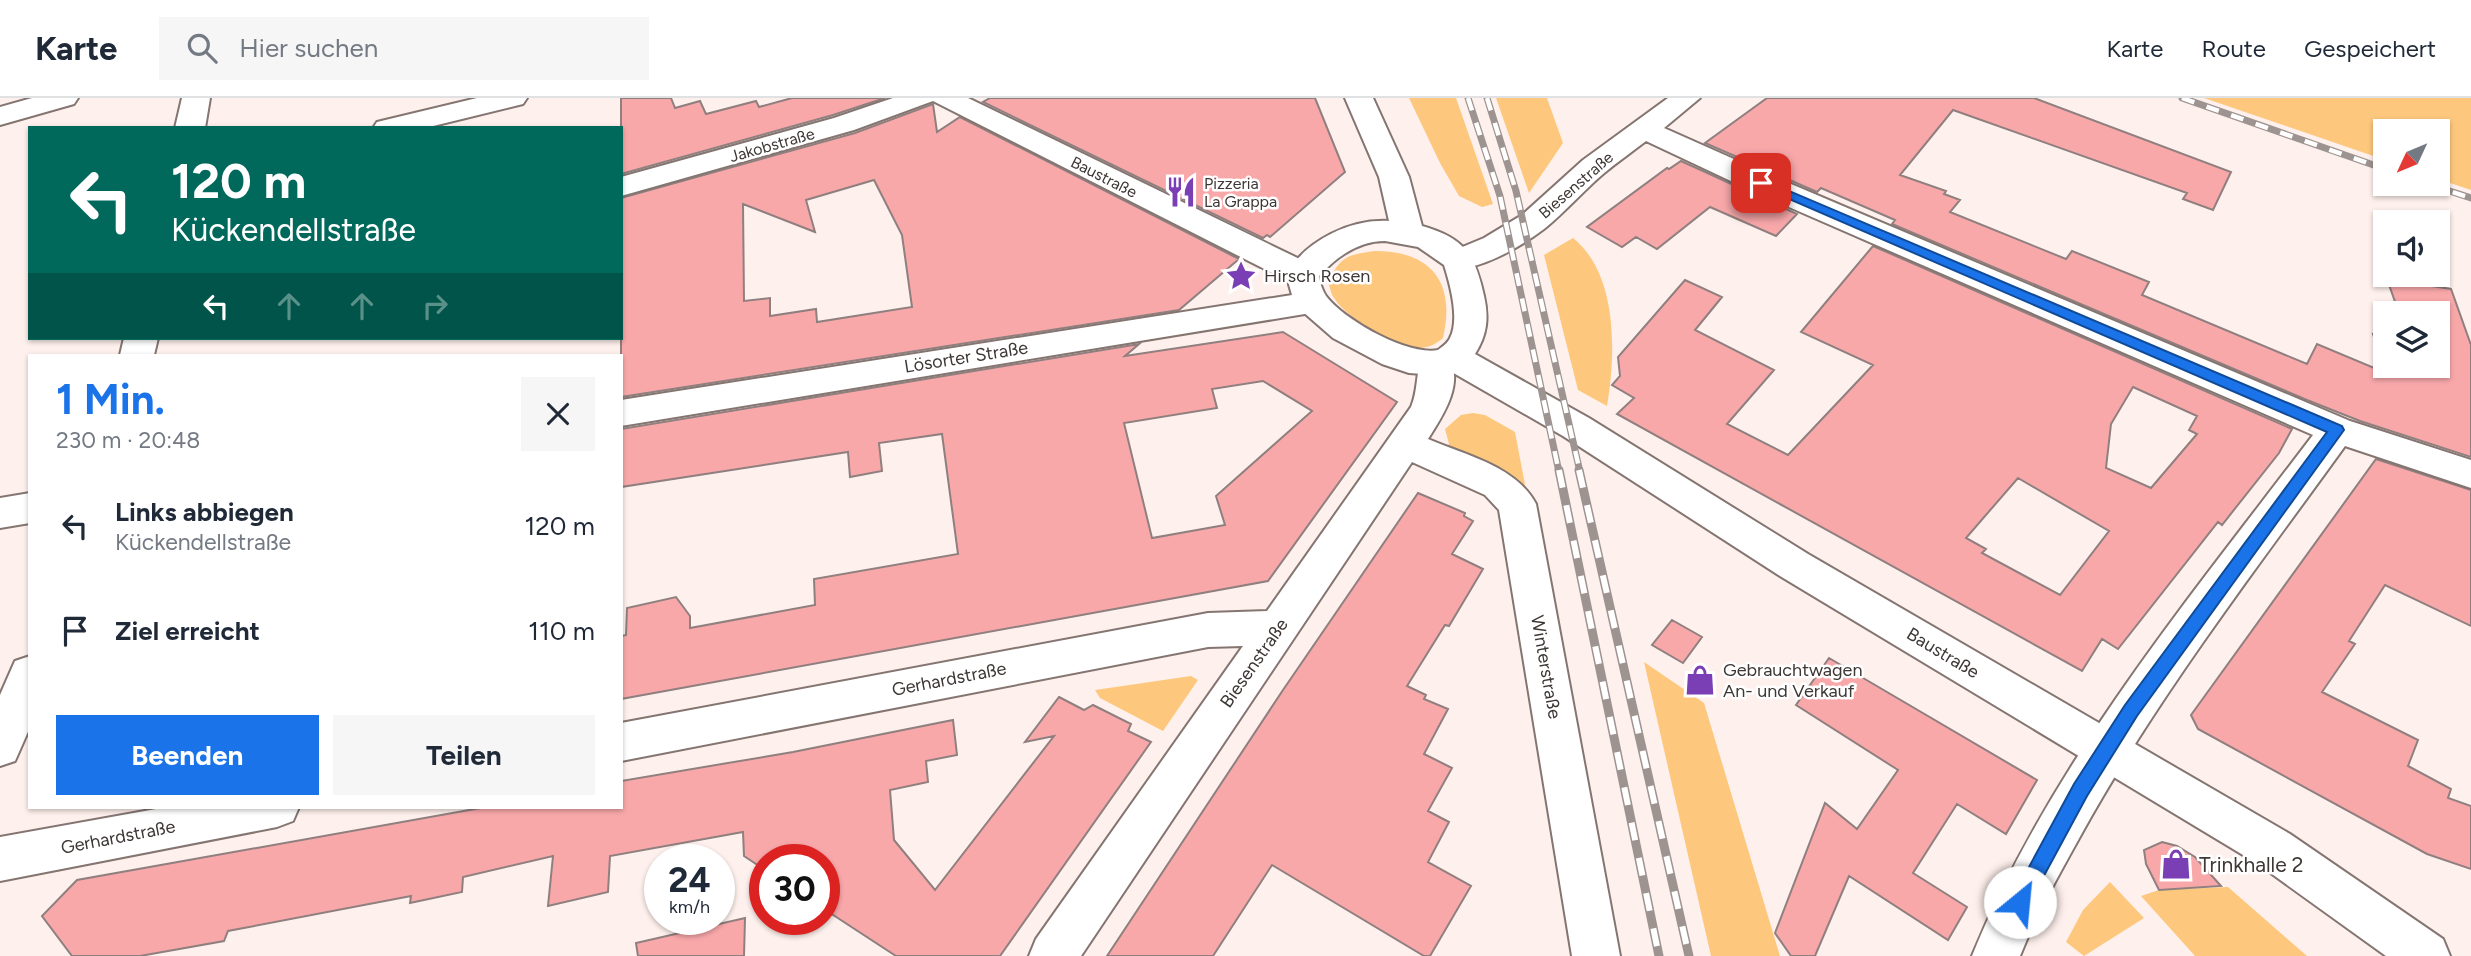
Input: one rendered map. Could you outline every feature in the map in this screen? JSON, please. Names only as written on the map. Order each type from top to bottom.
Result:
[{"type":"street","points":[[0,116],[64,98]]},
{"type":"street","points":[[190,126],[196,98]]},
{"type":"street","points":[[395,126],[513,98]]},
{"type":"street","name":"Jakobstraße","points":[[623,186],[844,124],[922,98]]},
{"type":"street","name":"Baustraße","points":[[945,98],[1307,288],[1329,319],[1400,359],[1445,361],[1576,427],[1794,565],[2274,849],[2426,956]]},
{"type":"street","points":[[1359,98],[1394,177],[1408,232]]},
{"type":"street","name":"Biesenstraße","points":[[1459,260],[1495,245],[1534,222],[1594,166],[1686,98]]},
{"type":"street","points":[[1643,129],[1761,183],[2337,430],[2471,474]]},
{"type":"street","points":[[1307,288],[1313,261],[1348,238],[1374,231],[1408,232],[1436,242],[1459,260],[1471,313],[1469,340],[1445,361]]},
{"type":"street","name":"Lösorter Straße","points":[[623,413],[1307,288]]},
{"type":"street","name":"Biesenstraße","points":[[1053,956],[1405,444],[1435,394],[1445,361]]},
{"type":"street","points":[[1996,956],[2007,925],[2080,790],[2131,710],[2337,430]]},
{"type":"street","name":"Winterstraße","points":[[1405,444],[1498,485],[1517,504],[1596,956]]},
{"type":"street","points":[[0,513],[28,508]]},
{"type":"street","name":"Gerhardstraße","points":[[623,742],[1208,630],[1278,628]]},
{"type":"street","points":[[0,747],[28,679]]},
{"type":"street","name":"Gerhardstraße","points":[[0,859],[266,809]]},
{"type":"shaded area","points":[[1409,98],[1456,98],[1493,204],[1482,207],[1459,196]]},
{"type":"shaded area","points":[[1496,98],[1547,98],[1563,143],[1529,193]]},
{"type":"shaded area","points":[[2204,98],[2471,98],[2471,190],[2450,183],[2450,119],[2373,119],[2373,156]]},
{"type":"shaded area","points":[[1573,238],[1588,253],[1599,272],[1606,293],[1612,339],[1607,406],[1578,390],[1544,255]]},
{"type":"shaded area","points":[[1375,251],[1395,252],[1411,257],[1425,264],[1435,274],[1446,301],[1443,338],[1438,342],[1418,348],[1384,337],[1360,323],[1334,298],[1328,282],[1341,262],[1351,256]]},
{"type":"shaded area","points":[[1461,415],[1485,415],[1515,432],[1526,490],[1511,476],[1445,450],[1449,444],[1445,429]]},
{"type":"shaded area","points":[[1644,662],[1704,703],[1780,956],[1711,956]]},
{"type":"shaded area","points":[[1191,676],[1198,680],[1163,731],[1100,698],[1095,690]]},
{"type":"shaded area","points":[[2110,882],[2144,918],[2084,956],[2066,942],[2083,910]]},
{"type":"shaded area","points":[[2228,887],[2307,956],[2195,956],[2141,896],[2159,890]]},
{"type":"building","points":[[621,98],[671,98],[675,108],[700,101],[706,114],[756,101],[759,107],[792,98],[885,98],[623,173]]},
{"type":"building","points":[[990,98],[1315,98],[1345,172],[1270,237],[1267,235],[1263,238],[983,102]]},
{"type":"building","points":[[1767,98],[2034,98],[2231,172],[2213,210],[2183,199],[2187,193],[1953,110],[1900,175],[1946,191],[1944,194],[1960,200],[1950,212],[2066,259],[2072,251],[2149,282],[2142,295],[2307,364],[2317,344],[2373,368],[2373,378],[2450,378],[2450,301],[2395,301],[2390,287],[2451,289],[2471,345],[2471,457],[2360,421],[2307,400],[1892,224],[1895,220],[1821,188],[1817,192],[1705,143]]},
{"type":"building","points":[[933,104],[937,132],[960,117],[1239,259],[1179,310],[623,397],[623,197],[855,133]],"holes":[[[874,180],[902,235],[912,307],[817,322],[816,309],[770,316],[770,298],[744,301],[743,204],[815,232],[806,200]]]},
{"type":"building","points":[[1681,161],[1797,214],[1776,236],[1710,207],[1657,249],[1636,237],[1622,247],[1587,227],[1667,168]]},
{"type":"building","points":[[1873,246],[2292,429],[2279,453],[2222,525],[2218,522],[2118,649],[2102,639],[2082,671],[1617,414],[1634,398],[1612,385],[1620,376],[1618,357],[1685,280],[1722,297],[1695,330],[1774,370],[1727,424],[1788,455],[1873,365],[1801,332]],"holes":[[[2133,387],[2197,416],[2189,430],[2197,434],[2151,488],[2106,468],[2111,424]],[[2018,478],[2109,531],[2060,595],[1982,553],[1986,549],[1966,538]]]},
{"type":"building","points":[[1283,332],[1397,402],[1268,581],[623,699],[623,636],[626,635],[627,608],[676,597],[690,616],[690,628],[815,605],[814,579],[958,554],[942,434],[879,443],[882,471],[850,477],[848,452],[623,487],[623,429],[1139,344],[1125,356]],"holes":[[[1263,381],[1312,411],[1216,496],[1225,525],[1152,538],[1124,423],[1217,408],[1212,389]]]},
{"type":"building","points":[[2376,459],[2471,490],[2471,626],[2385,585],[2349,641],[2355,644],[2322,692],[2418,740],[2408,766],[2451,789],[2448,798],[2471,806],[2471,869],[2427,854],[2198,729],[2191,715]]},
{"type":"building","points":[[1418,493],[1465,513],[1464,516],[1473,521],[1452,554],[1483,569],[1449,626],[1445,625],[1407,686],[1426,695],[1424,699],[1448,709],[1424,754],[1452,768],[1428,811],[1449,822],[1428,862],[1471,886],[1430,956],[1424,956],[1272,865],[1213,956],[1107,956],[1283,690]]},
{"type":"building","points":[[1672,620],[1702,637],[1683,663],[1652,645]]},
{"type":"building","points":[[1829,658],[2037,780],[2006,834],[1957,804],[1913,873],[1967,907],[1948,940],[1849,876],[1815,956],[1791,956],[1775,933],[1825,803],[1857,829],[1898,770],[1796,705]]},
{"type":"building","points":[[1059,697],[1084,710],[1093,705],[1131,724],[1128,731],[1151,742],[1000,956],[896,956],[840,919],[840,844],[749,844],[749,859],[744,856],[743,832],[676,844],[644,844],[644,850],[610,856],[608,892],[548,906],[553,856],[463,877],[462,892],[410,903],[411,896],[228,931],[224,941],[140,956],[72,956],[42,916],[77,880],[475,809],[623,809],[623,781],[793,752],[953,720],[957,755],[926,761],[928,782],[890,790],[894,840],[935,890],[1054,736],[1025,742]]},
{"type":"building","points":[[2162,842],[2177,846],[2195,857],[2221,886],[2159,890],[2146,864],[2144,850]]},
{"type":"building","points":[[745,918],[744,956],[638,956],[636,943],[671,935],[735,935],[735,920]]},
{"type":"railway","points":[[1468,98],[1500,196],[1559,472]]},
{"type":"railway","points":[[1487,98],[1516,191],[1580,472]]},
{"type":"railway","points":[[2182,98],[2373,165]]},
{"type":"railway","points":[[2450,191],[2471,198]]},
{"type":"railway","points":[[1559,470],[1659,956]]},
{"type":"railway","points":[[1579,470],[1689,956]]},
{"type":"place","name":"Pizzeria La Grappa","points":[[1181,192]]},
{"type":"place","name":"Hirsch Rosen","points":[[1241,276]]},
{"type":"place","name":"Gebrauchtwagen An- und Verkauf","points":[[1700,680]]},
{"type":"place","name":"Trinkhalle 2","points":[[2176,864]]},
{"type":"route","points":[[1761,183],[2337,430],[2131,710],[2080,790],[2020,902]]}]
